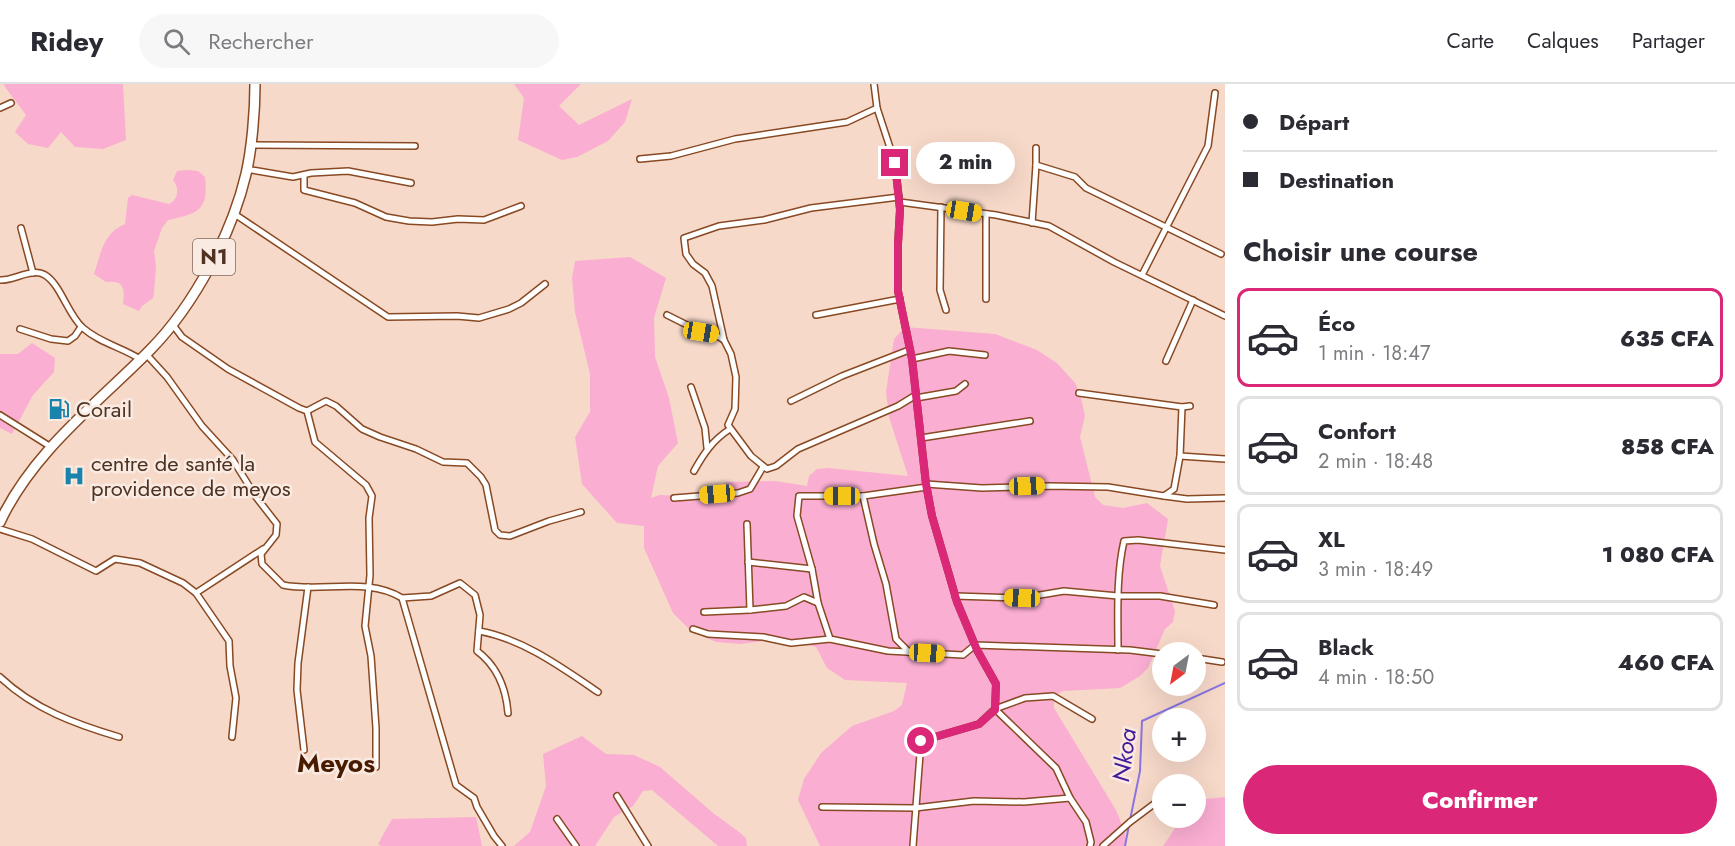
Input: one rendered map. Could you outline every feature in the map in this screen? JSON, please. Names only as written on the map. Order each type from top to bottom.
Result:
[{"type":"highway","name":"N1","points":[[0,522],[2,511],[51,447],[173,326],[192,296],[219,247],[233,213],[246,169],[255,84]]},
{"type":"street","points":[[874,84],[877,108],[895,163],[899,199],[900,299],[912,359],[926,485],[932,516],[955,596],[975,645],[996,684],[995,710],[1056,768],[1070,798],[1086,822],[1090,846]]},
{"type":"street","points":[[1142,275],[1208,146],[1215,93]]},
{"type":"street","points":[[0,108],[11,103]]},
{"type":"street","points":[[640,159],[671,156],[735,139],[847,122],[877,108]]},
{"type":"street","points":[[249,145],[415,146]]},
{"type":"street","points":[[1032,223],[1036,148]]},
{"type":"street","points":[[1036,165],[1075,177],[1086,188],[1221,254]]},
{"type":"street","points":[[246,169],[293,177],[348,171],[411,183]]},
{"type":"street","points":[[304,175],[304,190],[355,203],[386,217],[409,221],[484,220],[521,206]]},
{"type":"street","points":[[965,384],[956,391],[916,397],[798,449],[772,469],[764,467],[751,456],[728,425],[735,409],[736,377],[724,340],[712,286],[705,273],[693,264],[686,254],[684,238],[719,226],[764,220],[811,208],[899,199],[1049,226],[1225,316]]},
{"type":"street","points":[[941,207],[940,290],[946,310]]},
{"type":"street","points":[[233,213],[388,317],[479,318],[521,303],[545,284]]},
{"type":"street","points":[[986,214],[986,299]]},
{"type":"street","points":[[21,228],[33,273]]},
{"type":"street","points":[[0,280],[33,273],[46,276],[81,327],[99,340],[142,356],[167,377],[202,426],[233,460],[277,525],[276,535],[264,548],[196,593]]},
{"type":"street","points":[[816,315],[900,299]]},
{"type":"street","points":[[1166,361],[1193,300]]},
{"type":"street","points":[[667,315],[701,332],[716,335],[724,340]]},
{"type":"street","points":[[173,326],[182,337],[228,369],[269,393],[307,411]]},
{"type":"street","points":[[20,329],[68,342],[81,327]]},
{"type":"street","points":[[791,401],[842,376],[909,350]]},
{"type":"street","points":[[912,359],[949,351],[985,355]]},
{"type":"street","points":[[691,387],[705,428],[707,448]]},
{"type":"street","points":[[1078,393],[1182,407],[1190,406]]},
{"type":"street","points":[[307,411],[326,402],[336,406],[362,429],[380,437],[416,449],[443,462],[467,463],[482,477],[486,485],[492,521],[500,536],[510,536],[581,512]]},
{"type":"street","points":[[1164,496],[1174,489],[1180,456],[1182,407]]},
{"type":"street","points":[[307,411],[315,442],[366,485],[372,496],[369,518],[365,626],[371,656],[376,767]]},
{"type":"street","points":[[0,415],[51,447]]},
{"type":"street","points":[[921,438],[1030,421]]},
{"type":"street","points":[[694,471],[707,448],[718,436],[730,429]]},
{"type":"street","points":[[1180,456],[1225,459]]},
{"type":"street","points":[[674,498],[738,493],[750,489],[764,467]]},
{"type":"street","points":[[830,639],[818,603],[812,569],[797,516],[799,496],[863,496],[926,485],[982,488],[1050,486],[1108,488],[1187,499],[1225,498]]},
{"type":"street","points":[[863,496],[886,584],[896,639],[909,652]]},
{"type":"street","points":[[747,524],[750,610]]},
{"type":"street","points":[[0,529],[32,540],[96,571],[115,559],[140,563],[183,583],[196,593],[229,641],[230,666],[236,698],[232,737]]},
{"type":"street","points":[[1118,650],[1118,596],[1124,542],[1137,540],[1225,550]]},
{"type":"street","points":[[264,548],[261,554],[262,564],[283,585],[368,588],[394,593],[402,598],[431,596],[460,583],[475,595],[480,615],[477,651],[491,661],[506,694],[508,713]]},
{"type":"street","points":[[748,562],[812,569]]},
{"type":"street","points":[[304,750],[297,690],[297,663],[308,587]]},
{"type":"street","points":[[955,596],[1022,598],[1064,591],[1118,596],[1160,596],[1214,605]]},
{"type":"street","points":[[704,612],[786,606],[804,597],[818,603]]},
{"type":"street","points":[[402,598],[456,785],[474,798],[477,807],[502,846]]},
{"type":"street","points":[[693,629],[708,634],[763,637],[791,643],[830,639],[888,651],[963,654],[975,645],[1152,653]]},
{"type":"street","points":[[479,631],[499,634],[539,654],[598,692]]},
{"type":"street","points":[[1206,660],[1222,662]]},
{"type":"street","points":[[0,677],[18,694],[75,724],[119,737]]},
{"type":"street","points":[[913,846],[921,741],[979,724],[995,710],[1025,698],[1053,696],[1092,719]]},
{"type":"street","points":[[617,796],[648,846]]},
{"type":"street","points":[[822,807],[915,808],[974,801],[1024,802],[1070,798]]},
{"type":"street","points":[[1103,846],[1152,806]]},
{"type":"street","points":[[557,819],[576,846]]},
{"type":"shaded area","points":[[4,84],[123,84],[126,140],[103,149],[75,147],[61,132],[48,148],[28,144],[15,132],[26,115]]},
{"type":"shaded area","points":[[514,84],[581,84],[559,106],[579,125],[632,99],[625,122],[608,141],[577,157],[562,160],[518,140],[524,98]]},
{"type":"shaded area","points":[[177,171],[198,171],[205,177],[206,188],[203,204],[194,213],[168,220],[162,228],[154,251],[156,266],[153,298],[139,311],[123,304],[124,294],[120,284],[106,282],[94,274],[101,251],[107,238],[125,224],[128,198],[132,195],[169,204],[177,194],[177,187],[173,180]]},
{"type":"shaded area","points":[[630,257],[666,278],[654,318],[655,357],[669,398],[678,443],[658,466],[651,498],[660,495],[685,496],[728,482],[775,481],[807,486],[809,476],[817,469],[828,468],[908,476],[889,417],[886,392],[894,339],[905,327],[995,334],[1037,350],[1057,363],[1075,383],[1080,394],[1085,416],[1080,437],[1095,497],[1103,505],[1123,508],[1147,503],[1168,519],[1160,566],[1175,611],[1173,622],[1165,629],[1159,642],[1152,642],[1152,659],[1148,668],[1140,676],[1120,688],[1063,691],[1054,696],[1054,708],[1116,810],[1125,833],[1126,846],[820,846],[798,800],[804,779],[821,753],[852,726],[894,711],[902,705],[907,683],[845,680],[827,668],[816,647],[781,639],[740,644],[716,642],[691,631],[673,613],[644,548],[644,526],[617,523],[582,484],[575,437],[590,412],[590,374],[575,312],[572,278],[575,261]]},
{"type":"shaded area","points":[[32,343],[55,358],[54,372],[33,395],[12,434],[0,428],[0,354],[18,354]]},
{"type":"shaded area","points":[[582,736],[606,754],[634,755],[660,767],[746,838],[747,846],[718,846],[652,790],[643,791],[633,806],[614,817],[595,846],[514,846],[530,832],[546,786],[543,754]]},
{"type":"shaded area","points":[[1225,797],[1225,846],[1163,846],[1175,828],[1206,828],[1206,799]]},
{"type":"shaded area","points":[[476,817],[482,846],[381,846],[378,844],[392,819]]},
{"type":"waterway","name":"Nkoa","points":[[1130,820],[1140,771],[1142,721],[1225,683]]},
{"type":"waterway","name":"Nkoa","points":[[1125,846],[1129,825]]},
{"type":"place","name":"Corail","points":[[59,409]]},
{"type":"place","name":"centre de santé la providence de meyos","points":[[74,476]]},
{"type":"district","name":"Meyos","points":[[336,763]]},
{"type":"route","points":[[895,163],[900,210],[898,291],[912,359],[926,484],[932,516],[957,602],[977,650],[996,684],[995,710],[979,724],[921,741]]}]
